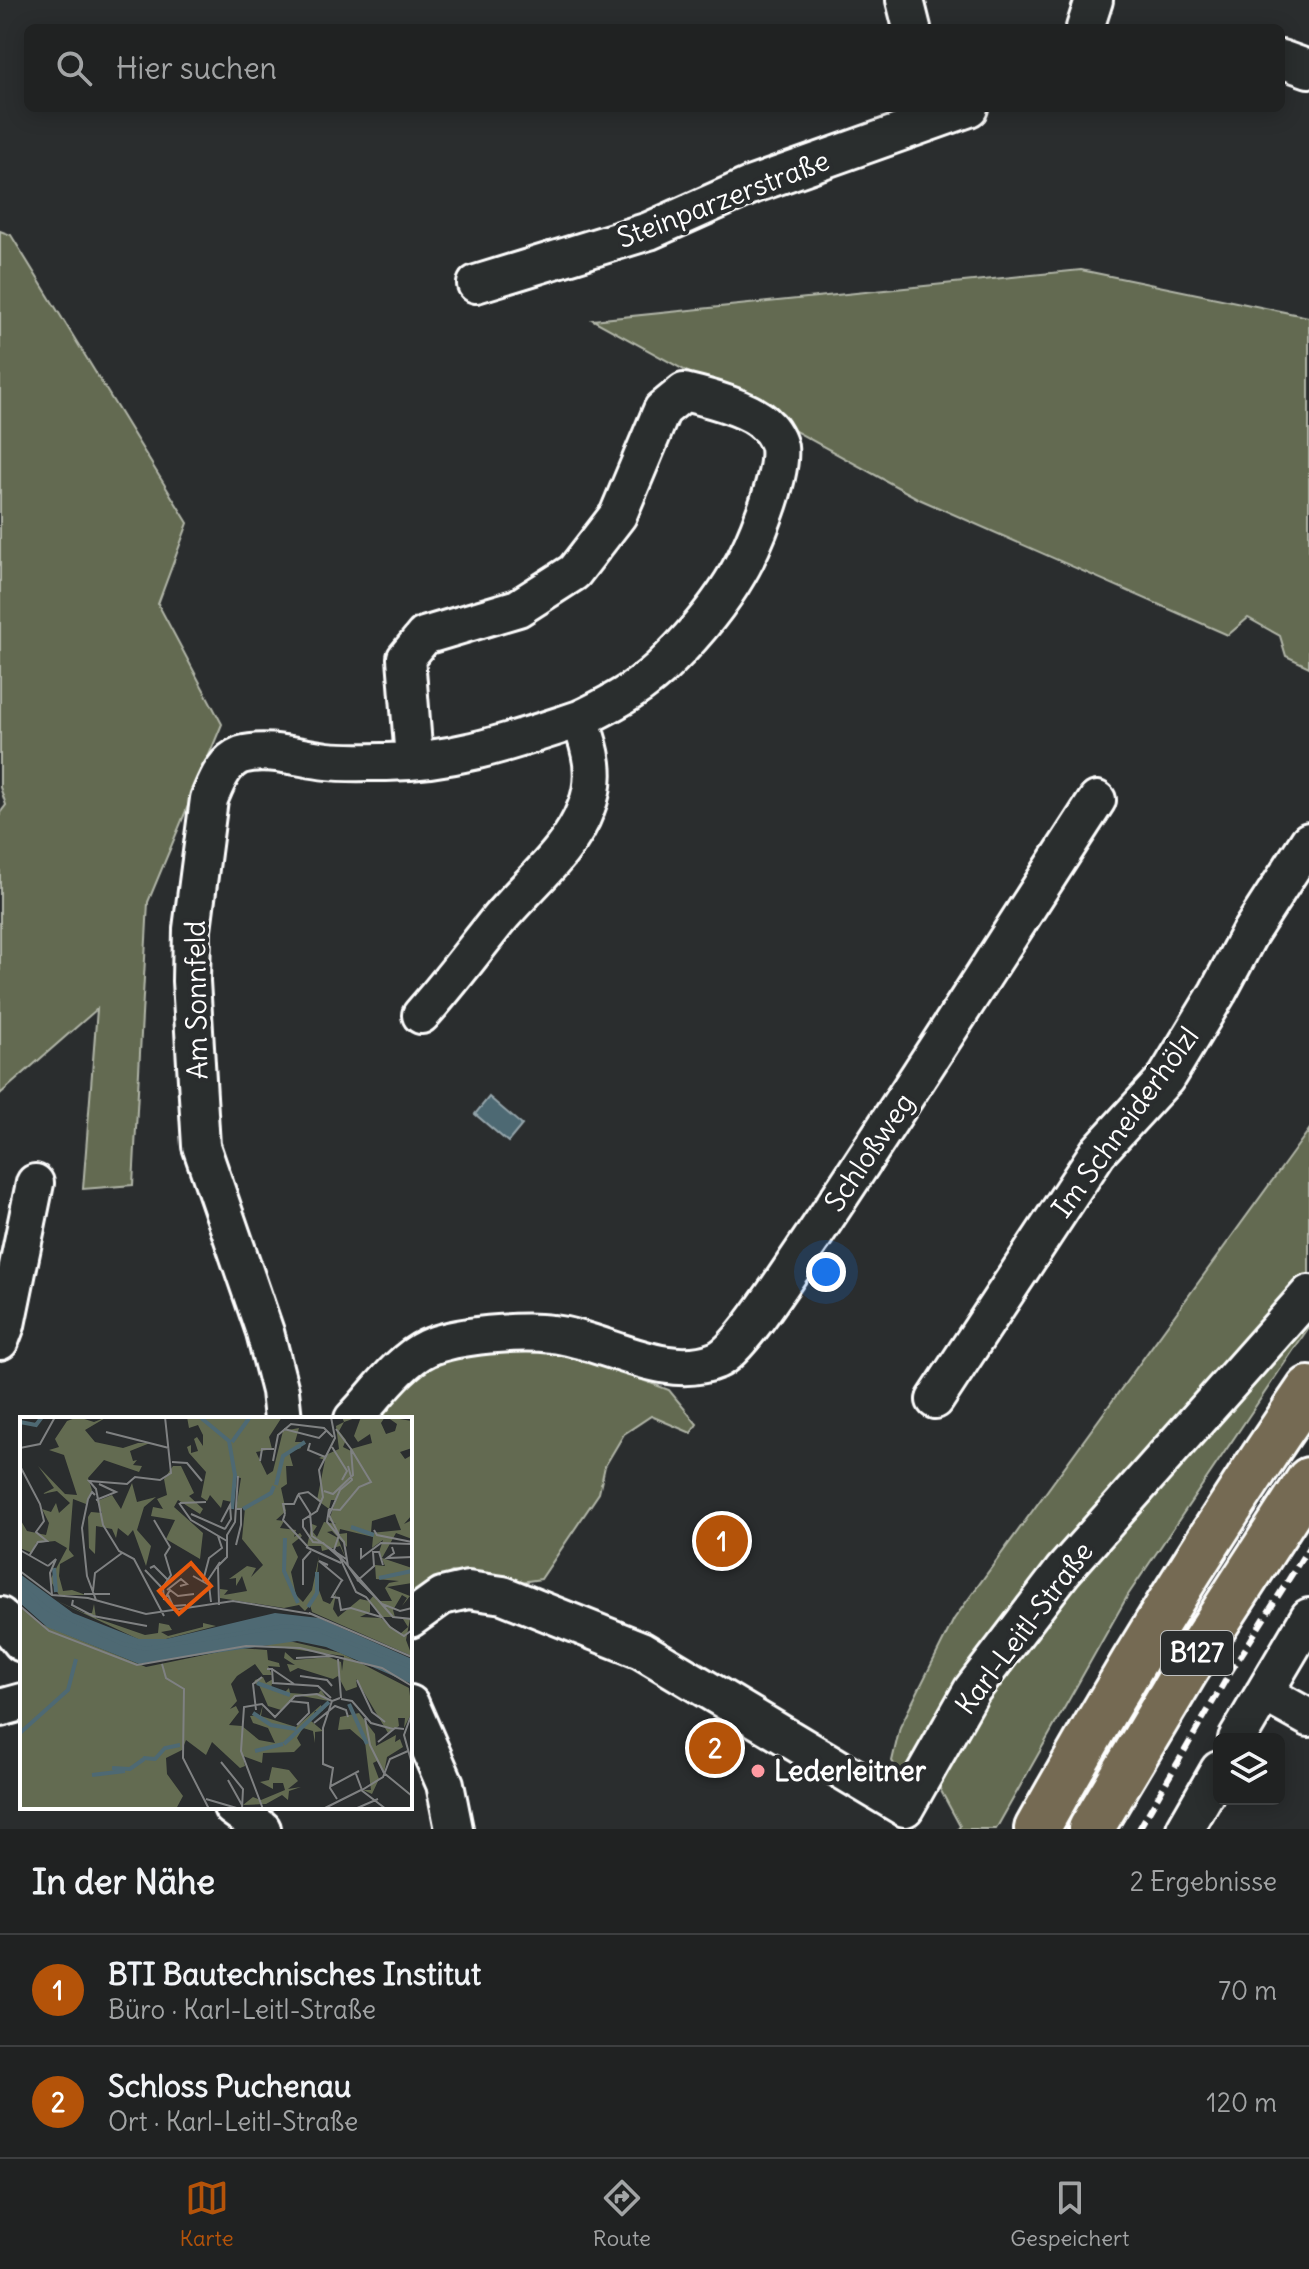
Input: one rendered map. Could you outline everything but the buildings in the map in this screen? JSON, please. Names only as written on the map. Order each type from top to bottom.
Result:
[{"type":"main road","name":"B127","points":[[1037,1829],[1172,1596],[1309,1389]]},
{"type":"main road","name":"B127","points":[[1091,1829],[1186,1670],[1309,1480]]},
{"type":"street","points":[[905,0],[911,24]]},
{"type":"street","points":[[1086,24],[1094,0]]},
{"type":"street","points":[[1285,60],[1309,69]]},
{"type":"street","name":"Steinparzerstraße","points":[[476,284],[649,231],[752,185],[946,112]]},
{"type":"street","name":"Am Sonnfeld","points":[[283,1417],[280,1391],[265,1332],[201,1146],[191,981],[192,929],[209,799],[217,778],[230,762],[241,755],[265,753],[331,761],[372,762],[414,759],[497,746],[580,719],[628,696],[671,659],[738,573],[754,540],[777,474],[779,445],[766,424],[717,399],[684,392],[662,410],[618,515],[574,572],[518,608],[424,636],[406,658],[414,759]]},
{"type":"street","points":[[421,1015],[453,980],[498,920],[572,837],[587,807],[594,772],[590,746],[580,719]]},
{"type":"street","name":"Schloßweg","points":[[355,1417],[397,1371],[426,1348],[485,1335],[554,1334],[662,1363],[699,1366],[720,1359],[737,1345],[912,1088],[1097,800]]},
{"type":"street","name":"Im Schneiderhölzl","points":[[935,1400],[1098,1152],[1166,1078],[1249,934],[1309,841]]},
{"type":"street","points":[[0,1341],[35,1183]]},
{"type":"street","name":"Karl-Leitl-Straße","points":[[412,1618],[442,1596],[468,1590],[503,1595],[641,1650],[905,1808],[972,1690],[1063,1571],[1309,1294]]},
{"type":"street","points":[[0,1616],[20,1641]]},
{"type":"street","points":[[1241,1733],[1309,1617]]},
{"type":"street","points":[[1264,1693],[1309,1718]]},
{"type":"street","points":[[0,1708],[20,1703]]},
{"type":"street","points":[[412,1709],[445,1784],[454,1829]]},
{"type":"street","points":[[1185,1829],[1213,1780]]},
{"type":"street","points":[[235,1809],[262,1829]]},
{"type":"green space","points":[[0,231],[11,235],[188,523],[158,604],[222,724],[148,902],[133,1185],[83,1189],[97,1009],[0,1094],[0,813],[6,805],[0,787]]},
{"type":"green space","points":[[1081,270],[1309,317],[1309,667],[1286,656],[1280,636],[1248,618],[1228,635],[919,499],[593,320]]},
{"type":"green space","points":[[1309,1130],[1309,1327],[1128,1595],[996,1829],[958,1829],[960,1826],[940,1789],[908,1786],[892,1761],[900,1727],[954,1619]]},
{"type":"green space","points":[[562,1350],[669,1390],[697,1424],[691,1433],[651,1416],[624,1434],[605,1466],[599,1493],[541,1579],[514,1583],[452,1572],[412,1595],[412,1417],[369,1417],[432,1362],[457,1355]]},
{"type":"water","points":[[489,1097],[522,1125],[508,1142],[475,1114]]},
{"type":"railway","points":[[1139,1829],[1228,1676],[1309,1547]]},
{"type":"place","name":"BTI Bautechnisches Institut","points":[[722,1541]]},
{"type":"place","name":"Schloss Puchenau","points":[[715,1748]]},
{"type":"place","name":"Lederleitner","points":[[758,1771]]}]
